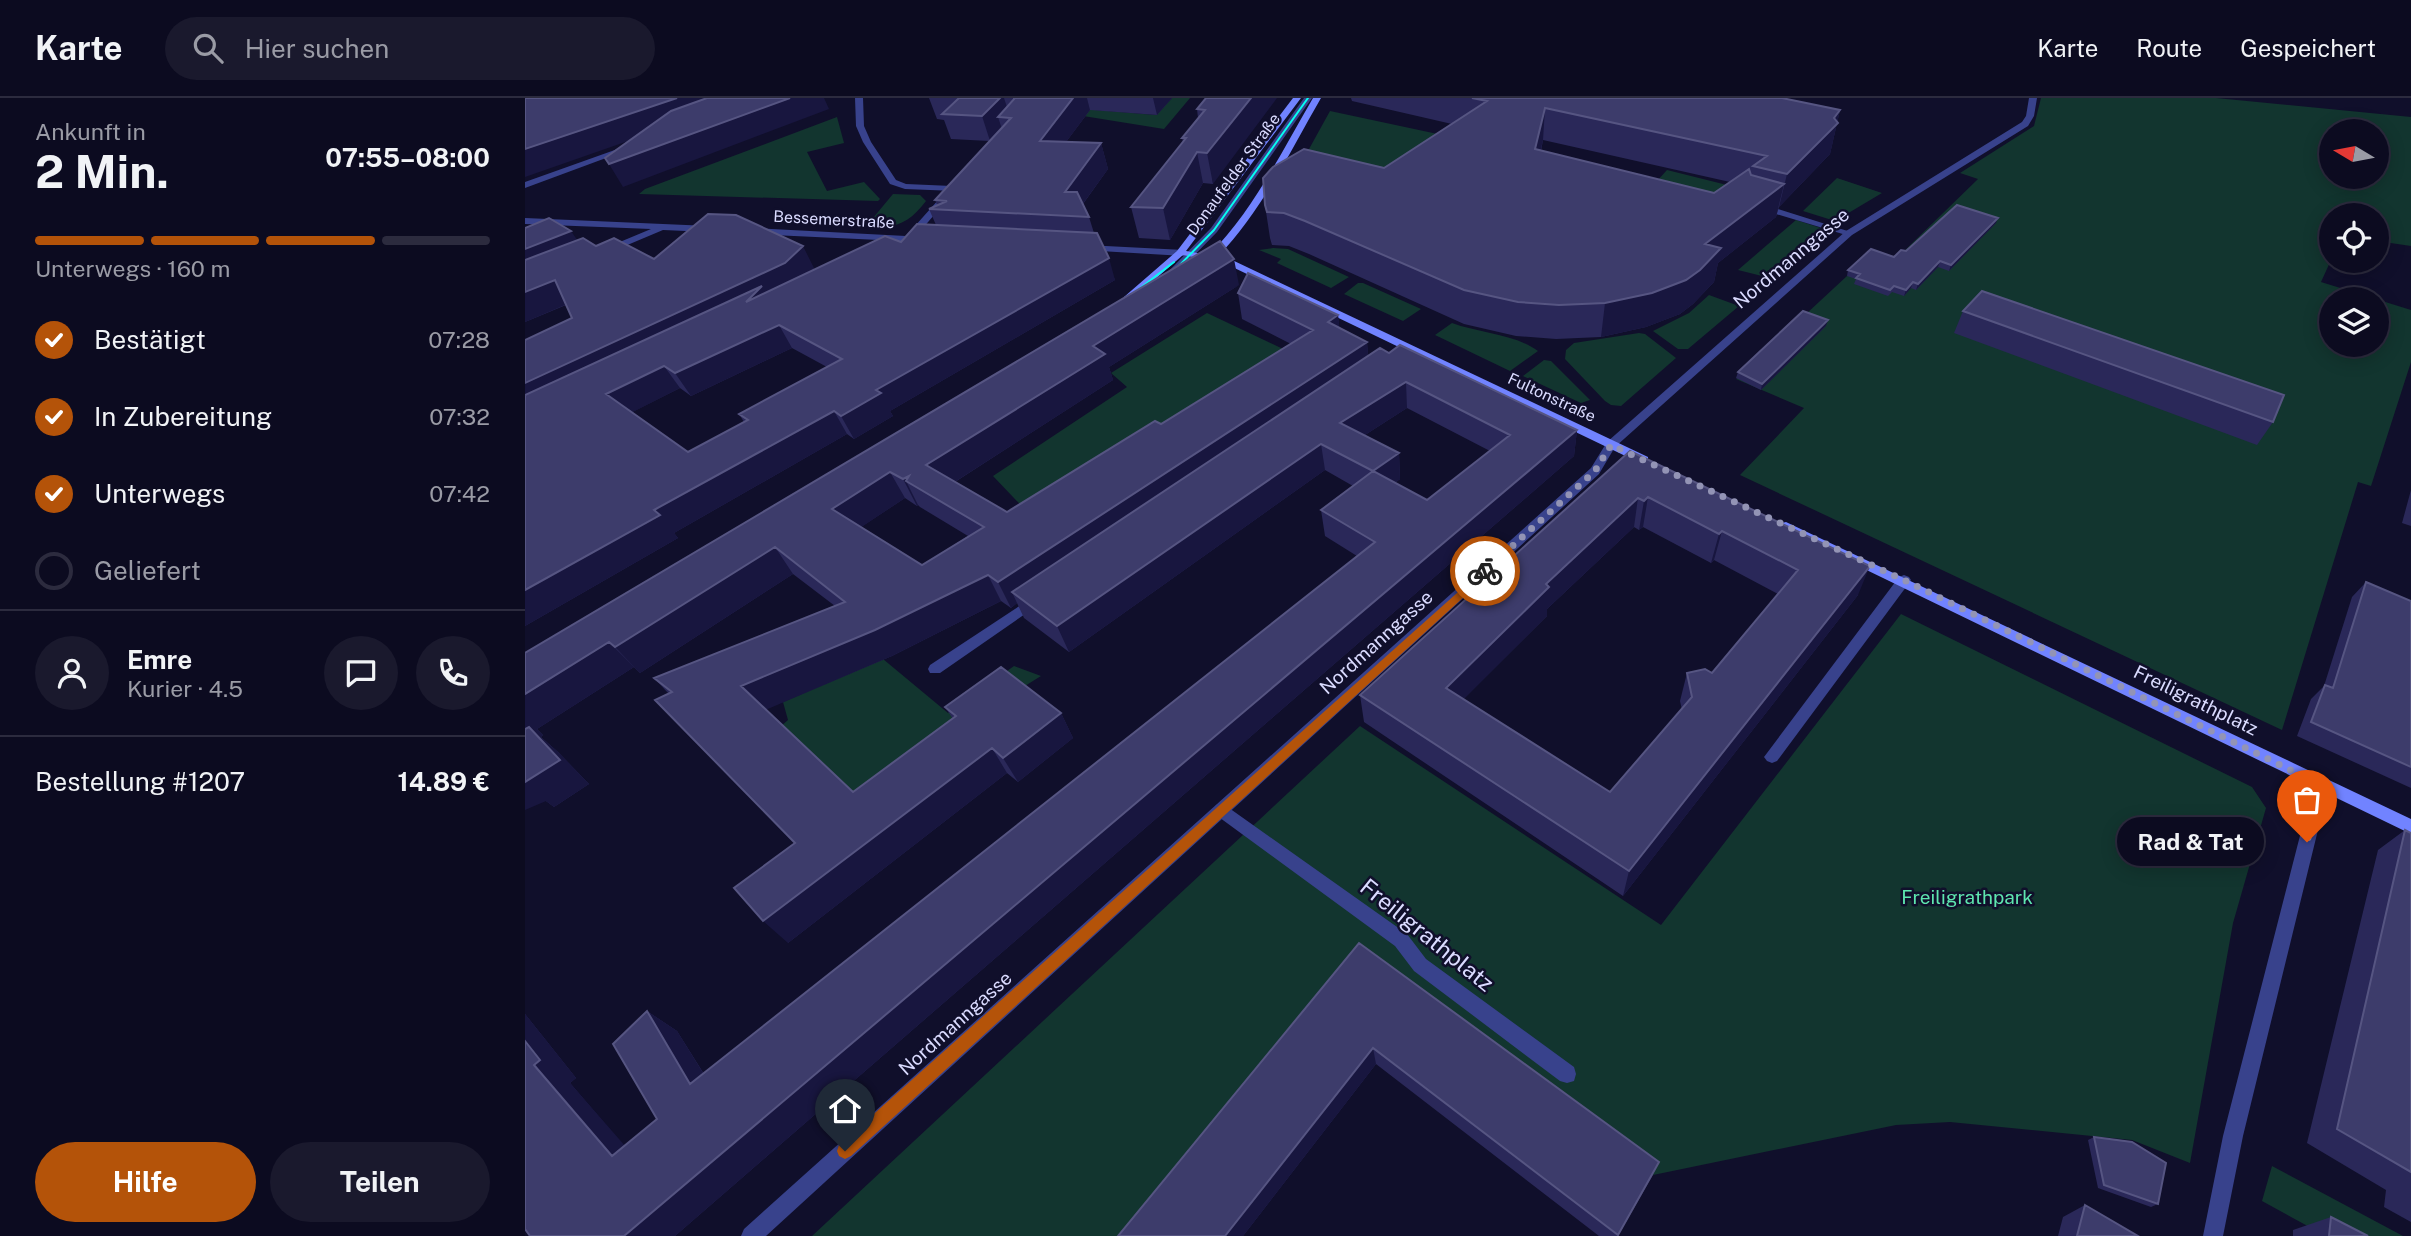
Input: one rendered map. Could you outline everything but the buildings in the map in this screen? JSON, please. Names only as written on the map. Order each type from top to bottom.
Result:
[{"type":"street","points":[[859,98],[860,126],[893,182],[905,187],[956,186],[909,238],[884,250]]},
{"type":"street","name":"Donaufelder Straße","points":[[1186,253],[1297,98]]},
{"type":"street","name":"Donaufelder Straße","points":[[1148,294],[1120,306],[1214,230],[1308,98]]},
{"type":"street","name":"Donaufelder Straße","points":[[1208,261],[1228,241],[1268,182],[1317,98]]},
{"type":"street","name":"Nordmanngasse","points":[[751,1236],[1595,471],[1611,445],[1849,233],[2025,124],[2030,116],[2033,98]]},
{"type":"street","points":[[525,185],[642,143]]},
{"type":"street","points":[[1748,203],[1849,233]]},
{"type":"street","points":[[525,221],[718,230]]},
{"type":"street","points":[[596,255],[663,227]]},
{"type":"street","name":"Bessemerstraße","points":[[746,231],[927,239]]},
{"type":"street","points":[[1073,247],[1186,253]]},
{"type":"street","name":"Fultonstraße","points":[[1186,253],[1208,261],[1234,264],[1404,351],[1654,465]]},
{"type":"street","points":[[1169,283],[1182,277]]},
{"type":"street","points":[[1772,757],[1904,580],[1779,522]]},
{"type":"street","name":"Freiligrathplatz","points":[[1904,580],[2321,785]]},
{"type":"street","points":[[935,669],[1048,592]]},
{"type":"street","points":[[2213,1236],[2227,1160],[2321,785],[2411,827]]},
{"type":"street","name":"Freiligrathplatz","points":[[1221,810],[1401,940],[1420,965],[1567,1074]]},
{"type":"green space","points":[[1172,98],[1190,98],[1164,129],[1077,115],[1083,109],[1156,115]]},
{"type":"green space","points":[[2041,98],[2216,98],[2411,117],[2411,246],[2389,243],[2389,203],[2319,203],[2319,273],[2325,273],[2321,282],[2337,287],[2319,287],[2319,357],[2389,357],[2389,303],[2411,310],[2411,362],[2371,486],[2358,482],[2282,730],[1740,475],[1804,408],[1736,379],[1847,276],[1891,263],[1899,256],[1978,179],[1960,173],[2034,126]]},
{"type":"green space","points":[[1330,111],[1461,139],[1408,172],[1298,169]]},
{"type":"green space","points":[[837,117],[844,143],[807,152],[827,191],[864,182],[880,199],[878,201],[639,194],[645,189]]},
{"type":"green space","points":[[1667,170],[1727,185],[1727,199],[1647,192]]},
{"type":"green space","points":[[1837,178],[1882,193],[1835,221],[1803,211]]},
{"type":"green space","points":[[893,194],[920,195],[926,201],[901,223],[886,226],[868,224]]},
{"type":"green space","points":[[1796,220],[1827,230],[1770,278],[1738,270]]},
{"type":"green space","points":[[1288,249],[1349,277],[1331,288],[1277,263],[1281,259],[1259,250]]},
{"type":"green space","points":[[1358,283],[1421,309],[1403,321],[1344,294]]},
{"type":"green space","points":[[1709,295],[1739,306],[1688,349],[1678,349],[1653,331],[1689,313]]},
{"type":"green space","points":[[1207,313],[1300,357],[1036,521],[993,476],[1127,387],[1111,373]]},
{"type":"green space","points":[[1452,323],[1508,337],[1538,351],[1510,371],[1435,335]]},
{"type":"green space","points":[[1645,334],[1676,358],[1621,406],[1605,401],[1565,359],[1566,350],[1574,343]]},
{"type":"green space","points":[[1544,360],[1551,361],[1590,400],[1581,403],[1523,376]]},
{"type":"green space","name":"Freiligrathpark","points":[[1901,614],[2252,787],[2266,808],[2233,923],[2190,1163],[2132,1140],[1950,1122],[1896,1125],[1653,1175],[1362,961],[1135,1236],[812,1236],[1360,726],[1661,925]]},
{"type":"green space","points":[[883,659],[948,713],[1014,666],[1041,676],[1015,692],[873,816],[780,727],[788,720],[783,702]]},
{"type":"green space","points":[[2272,1166],[2403,1236],[2326,1236],[2262,1201]]},
{"type":"tram line","points":[[1170,275],[1214,230],[1308,98]]},
{"type":"tram line","points":[[1130,296],[1174,262]]},
{"type":"way so far","points":[[1485,571],[1595,471],[1611,445],[1904,580],[2321,785],[2307,842]]},
{"type":"place","name":"Rad & Tat","points":[[2307,842]]},
{"type":"route","points":[[845,1151],[1485,571]]}]
